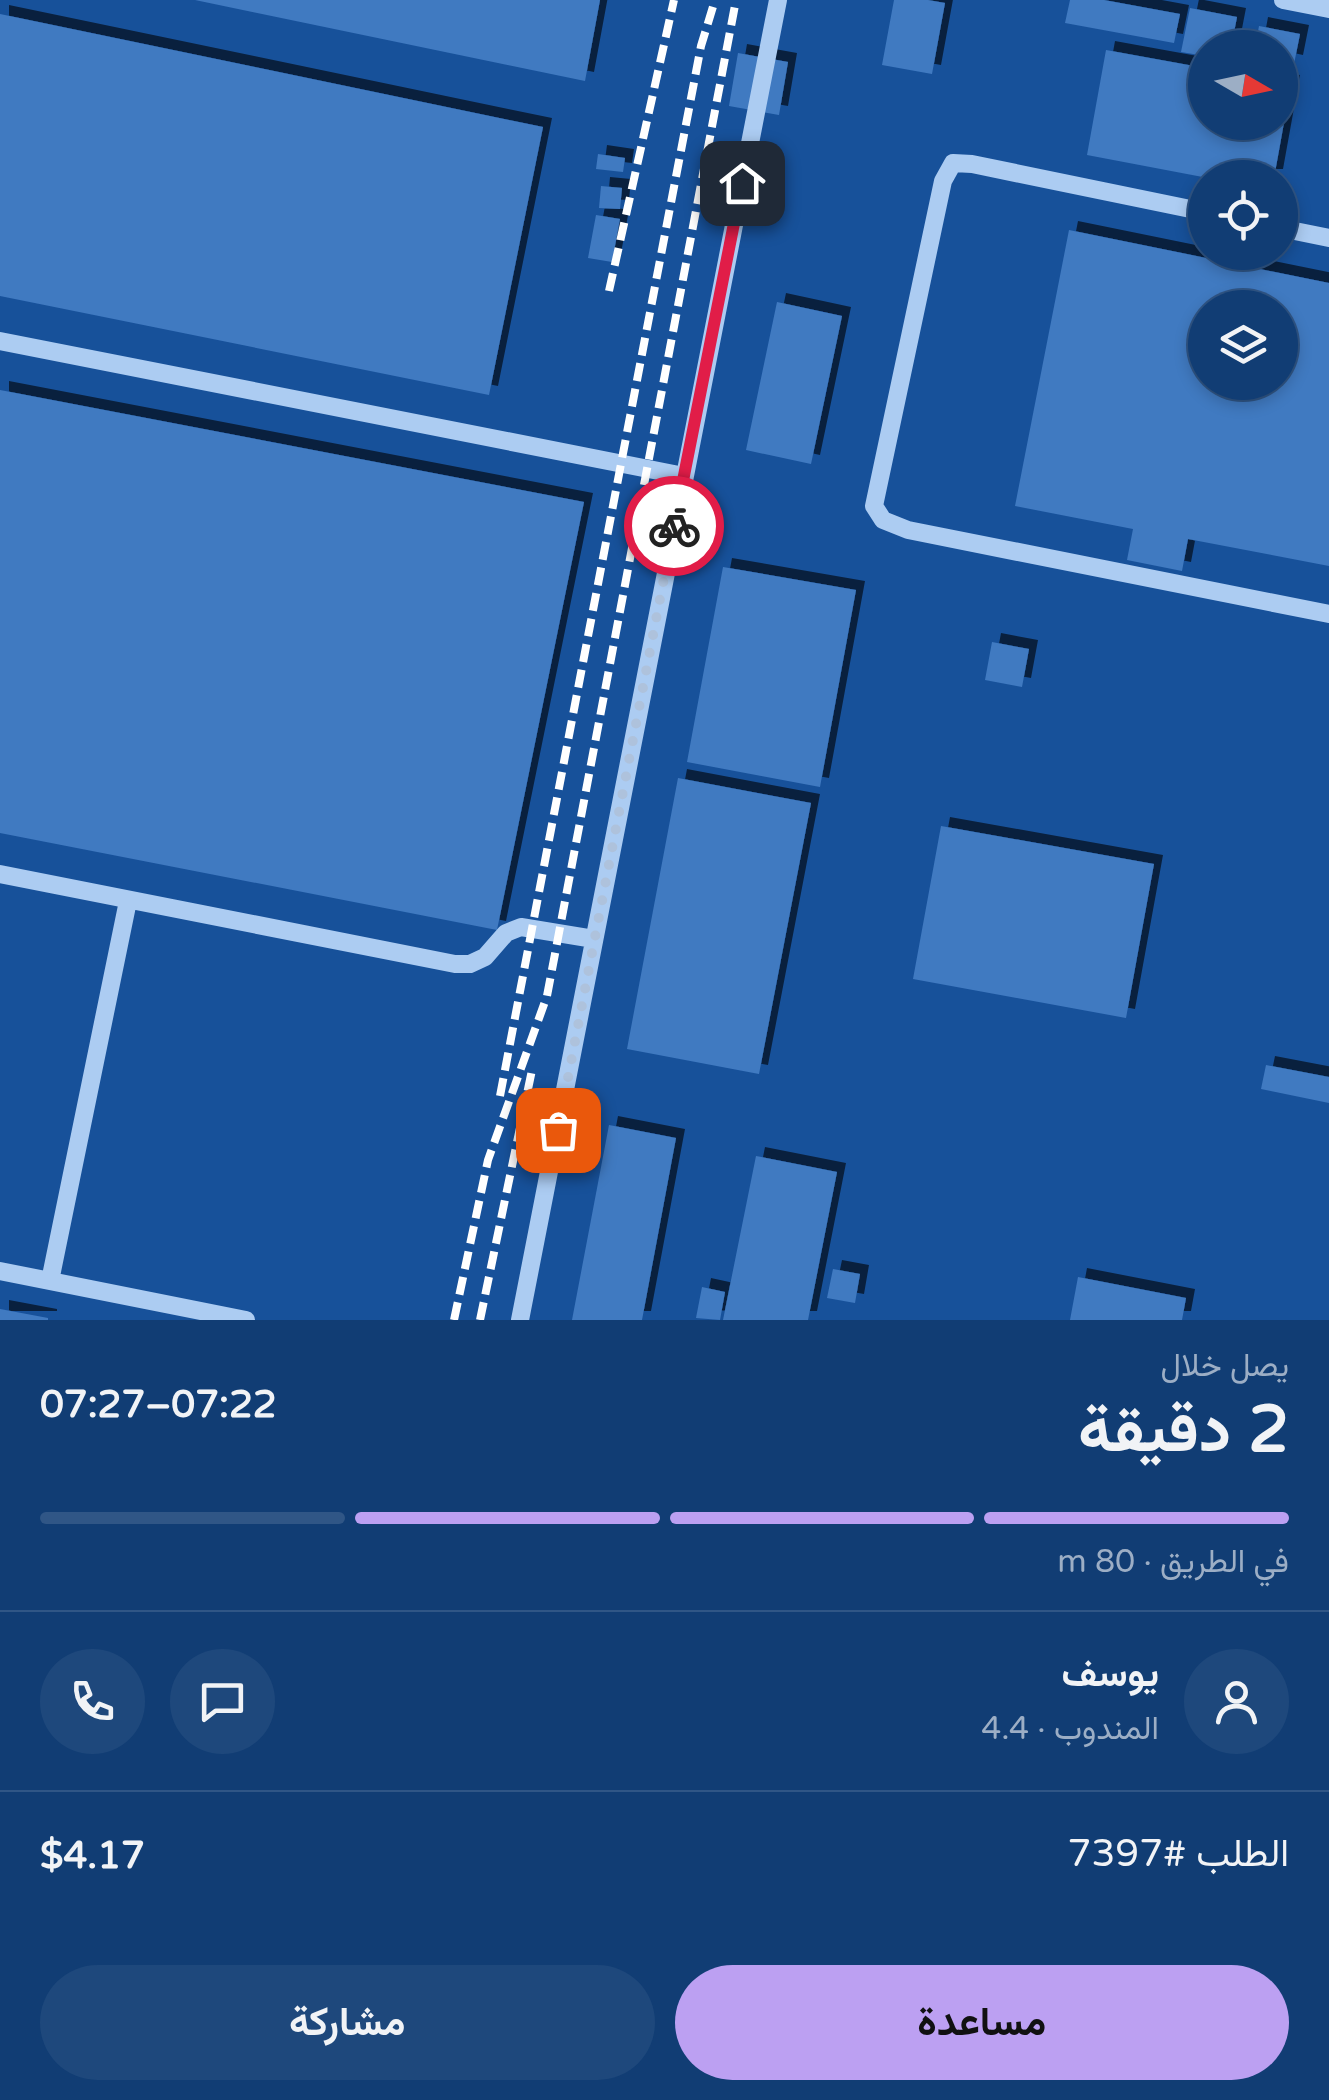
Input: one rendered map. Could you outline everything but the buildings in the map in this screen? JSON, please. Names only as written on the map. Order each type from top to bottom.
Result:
[{"type":"lane","points":[[520,1320],[778,0]]},
{"type":"lane","points":[[1283,0],[1329,9]]},
{"type":"lane","points":[[1188,208],[954,163],[943,180],[874,506],[883,520],[908,530],[1329,614]]},
{"type":"lane","points":[[1298,232],[1329,238]]},
{"type":"lane","points":[[0,341],[684,476]]},
{"type":"lane","points":[[0,874],[455,964],[470,964],[484,957],[506,933],[521,927],[594,939]]},
{"type":"lane","points":[[50,1281],[128,901]]},
{"type":"lane","points":[[0,1271],[246,1320]]},
{"type":"railway","points":[[609,291],[674,0]]},
{"type":"railway","points":[[500,1096],[701,46],[715,0]]},
{"type":"railway","points":[[454,1320],[488,1160],[547,996],[736,0]]},
{"type":"railway","points":[[480,1320],[532,1070]]},
{"type":"way so far","points":[[558,1130],[674,526]]},
{"type":"route","points":[[674,526],[742,183]]}]
